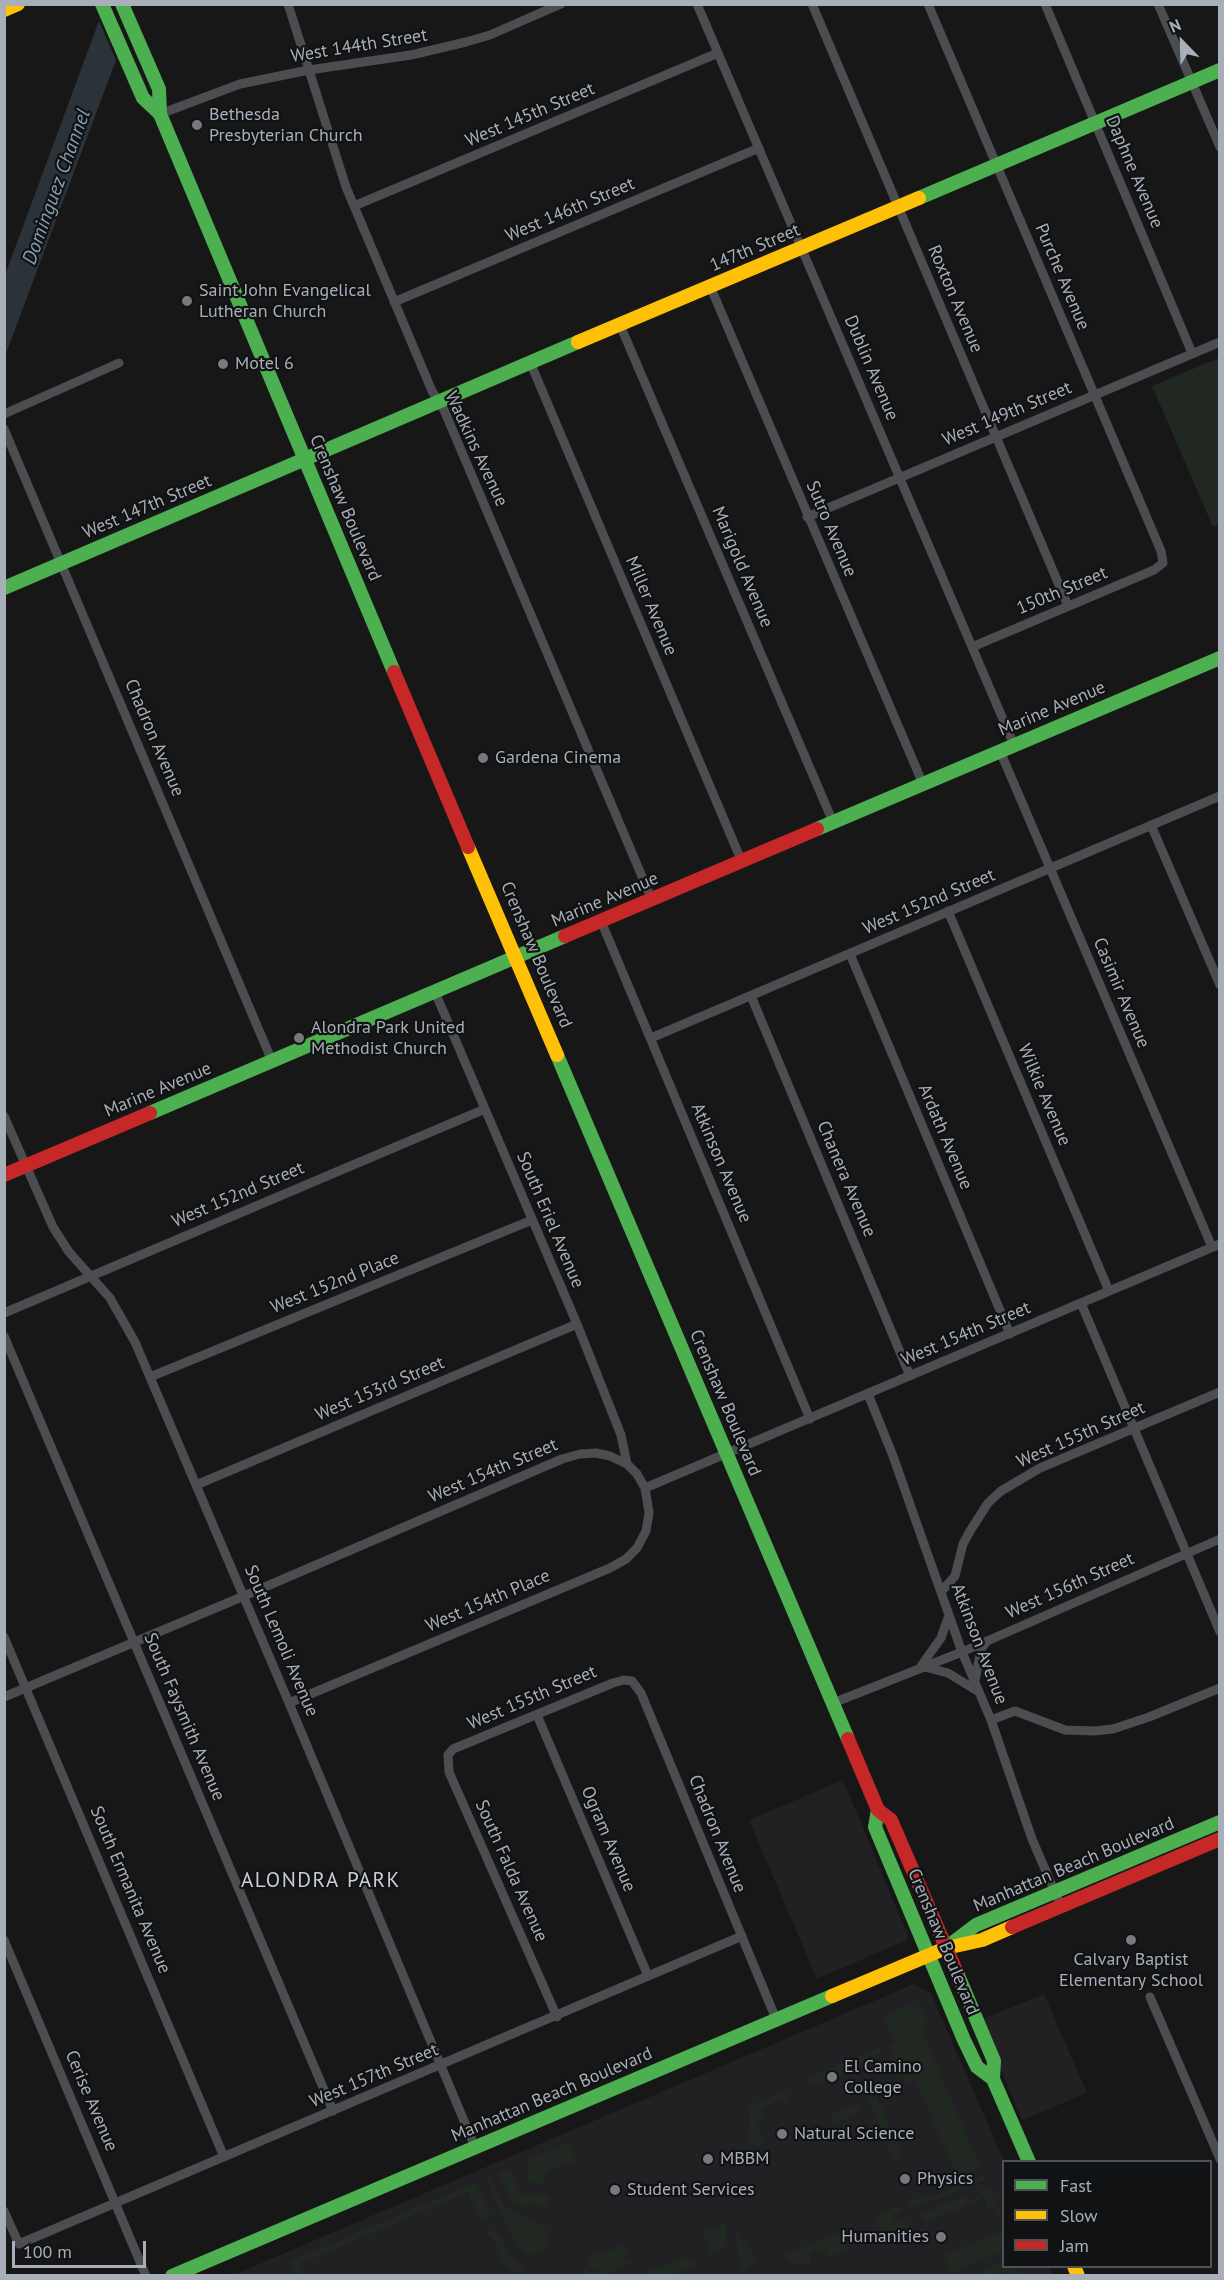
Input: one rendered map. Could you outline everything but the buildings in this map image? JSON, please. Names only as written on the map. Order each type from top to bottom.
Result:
[{"type":"main road","points":[[4,10],[18,4]]},
{"type":"main road","name":"Crenshaw Boulevard","points":[[102,4],[143,98],[160,114]]},
{"type":"main road","name":"Crenshaw Boulevard","points":[[122,4],[159,90],[160,114],[304,459],[878,1810],[891,1820],[946,1948],[994,2061],[993,2079],[1028,2160]]},
{"type":"main road","name":"147th Street","points":[[304,459],[1220,70]]},
{"type":"main road","name":"West 147th Street","points":[[4,588],[304,459]]},
{"type":"main road","name":"Marine Avenue","points":[[4,1175],[1220,658]]},
{"type":"main road","name":"Crenshaw Boulevard","points":[[878,1810],[875,1827],[929,1955],[977,2067],[993,2079]]},
{"type":"main road","name":"Manhattan Beach Boulevard","points":[[946,1948],[976,1925],[1220,1822]]},
{"type":"main road","name":"Manhattan Beach Boulevard","points":[[172,2276],[929,1955],[946,1948],[982,1940],[1220,1839]]},
{"type":"street","name":"Wadkins Avenue","points":[[288,4],[354,206],[432,391],[444,410],[652,900]]},
{"type":"street","name":"West 144th Street","points":[[160,114],[240,84],[309,70],[438,50],[490,35],[561,4]]},
{"type":"street","name":"Dublin Avenue","points":[[697,4],[1014,745]]},
{"type":"street","name":"Roxton Avenue","points":[[812,4],[1068,606]]},
{"type":"street","name":"Purche Avenue","points":[[928,4],[1095,394],[1161,551],[1163,563]]},
{"type":"street","name":"Daphne Avenue","points":[[1045,4],[1192,353]]},
{"type":"street","points":[[1158,4],[1220,147]]},
{"type":"street","name":"West 145th Street","points":[[354,206],[718,53]]},
{"type":"street","name":"West 146th Street","points":[[394,302],[759,148]]},
{"type":"street","name":"Sutro Avenue","points":[[710,286],[923,784]]},
{"type":"street","name":"Marigold Avenue","points":[[621,325],[833,822]]},
{"type":"street","name":"West 149th Street","points":[[807,517],[1220,342]]},
{"type":"street","name":"Miller Avenue","points":[[530,362],[742,862]]},
{"type":"street","points":[[4,414],[119,363]]},
{"type":"street","name":"Chadron Avenue","points":[[4,429],[60,564],[127,714],[272,1061]]},
{"type":"street","name":"150th Street","points":[[972,648],[1154,570],[1163,563]]},
{"type":"street","name":"Casimir Avenue","points":[[999,751],[1216,1246]]},
{"type":"street","name":"West 152nd Street","points":[[651,1038],[1220,795]]},
{"type":"street","points":[[1151,825],[1220,985]]},
{"type":"street","name":"Wilkie Avenue","points":[[948,911],[1109,1291]]},
{"type":"street","name":"Atkinson Avenue","points":[[601,921],[810,1419]]},
{"type":"street","name":"Ardath Avenue","points":[[850,954],[1010,1334]]},
{"type":"street","name":"South Eriel Avenue","points":[[435,992],[577,1324],[621,1435],[627,1464]]},
{"type":"street","name":"Chanera Avenue","points":[[751,996],[910,1376]]},
{"type":"street","name":"West 152nd Street","points":[[4,1313],[485,1109]]},
{"type":"street","name":"South Lemoli Avenue","points":[[4,1116],[53,1227],[69,1252],[110,1298],[128,1327],[289,1702],[475,2147]]},
{"type":"street","name":"West 152nd Place","points":[[150,1377],[532,1220]]},
{"type":"street","name":"West 154th Street","points":[[645,1488],[1216,1246]]},
{"type":"street","points":[[1081,1303],[1220,1632]]},
{"type":"street","name":"West 153rd Street","points":[[196,1485],[577,1324]]},
{"type":"street","name":"South Faysmith Avenue","points":[[4,1336],[333,2111]]},
{"type":"street","name":"West 155th Street","points":[[941,1592],[955,1576],[963,1544],[970,1531],[988,1503],[1001,1491],[1040,1468],[1220,1392]]},
{"type":"street","name":"Atkinson Avenue","points":[[868,1394],[893,1456],[962,1652],[991,1720],[1032,1839],[1061,1906]]},
{"type":"street","name":"West 154th Street","points":[[4,1697],[562,1459],[580,1454],[596,1454],[610,1456],[627,1464]]},
{"type":"street","points":[[627,1464],[637,1474],[645,1488]]},
{"type":"street","name":"West 154th Place","points":[[289,1702],[610,1568],[626,1559],[637,1548],[646,1531],[649,1513],[645,1488]]},
{"type":"street","name":"West 156th Street","points":[[833,1703],[921,1666],[962,1652],[1220,1539]]},
{"type":"street","points":[[950,1615],[941,1638],[921,1666],[948,1673],[979,1692]]},
{"type":"street","name":"South Ermanita Avenue","points":[[4,1637],[224,2157]]},
{"type":"street","points":[[975,1681],[981,1649],[987,1641]]},
{"type":"street","name":"Chadron Avenue","points":[[613,1683],[624,1680],[632,1682],[641,1693],[776,2019]]},
{"type":"street","name":"West 155th Street","points":[[464,1744],[613,1683]]},
{"type":"street","points":[[991,1720],[1015,1711],[1065,1730],[1113,1729],[1220,1688]]},
{"type":"street","name":"Ogram Avenue","points":[[537,1715],[648,1976]]},
{"type":"street","name":"South Falda Avenue","points":[[464,1744],[453,1749],[448,1755],[449,1772],[557,2016]]},
{"type":"street","name":"West 157th Street","points":[[4,2211],[19,2244],[742,1936]]},
{"type":"street","name":"Cerise Avenue","points":[[4,1940],[146,2276]]},
{"type":"street","points":[[1150,1997],[1220,2159]]},
{"type":"shaded area","points":[[1219,358],[1220,524],[1213,527],[1152,386]]},
{"type":"shaded area","points":[[843,1780],[908,1936],[907,1940],[817,1979],[749,1820]]},
{"type":"shaded area","name":"El Camino College","points":[[914,1984],[931,1993],[1004,2160],[1002,2268],[1050,2268],[1053,2275],[231,2276]]},
{"type":"shaded area","points":[[1044,1994],[1087,2093],[1022,2120],[980,2020]]},
{"type":"shaded area","points":[[918,2003],[928,2022],[920,2026],[980,2167],[958,2177],[915,2079],[905,2083],[888,2044],[895,2041],[883,2016],[907,2006],[916,2008]]},
{"type":"shaded area","points":[[879,2048],[881,2053],[867,2059],[869,2064],[828,2082],[826,2080],[811,2086],[808,2078]]},
{"type":"shaded area","points":[[785,2091],[788,2099],[772,2103],[760,2112],[764,2120],[756,2124],[765,2143],[756,2147],[754,2143],[747,2146],[751,2118],[748,2106]]},
{"type":"shaded area","points":[[876,2096],[903,2157],[894,2161],[869,2099]]},
{"type":"shaded area","points":[[857,2103],[861,2112],[834,2124],[830,2115]]},
{"type":"shaded area","points":[[568,2142],[576,2160],[546,2173],[544,2184],[529,2182],[528,2159]]},
{"type":"shaded area","points":[[509,2168],[521,2194],[537,2193],[549,2196],[544,2207],[532,2204],[522,2206],[512,2201],[498,2172]]},
{"type":"shaded area","points":[[488,2174],[505,2207],[543,2225],[549,2234],[548,2244],[542,2252],[527,2255],[515,2245],[486,2176]]},
{"type":"shaded area","points":[[984,2175],[986,2179],[940,2198],[908,2208],[905,2202],[921,2197],[930,2198]]},
{"type":"shaded area","points":[[476,2182],[490,2212],[487,2220],[482,2222],[468,2192],[300,2264],[303,2273],[297,2275],[291,2261]]},
{"type":"shaded area","points":[[989,2186],[1001,2215],[999,2218],[994,2206],[988,2208],[984,2198],[924,2223],[920,2214],[964,2196],[967,2202],[982,2195],[980,2190]]},
{"type":"shaded area","points":[[900,2206],[902,2212],[892,2216],[895,2224],[906,2220],[909,2227],[884,2237],[875,2216]]},
{"type":"shaded area","points":[[726,2223],[727,2244],[719,2253],[711,2253],[702,2233]]},
{"type":"shaded area","points":[[491,2230],[500,2235],[507,2253],[523,2269],[522,2274],[503,2262],[492,2237],[486,2231]]},
{"type":"shaded area","points":[[1002,2230],[1002,2251],[952,2273],[944,2255]]},
{"type":"shaded area","points":[[841,2231],[848,2248],[829,2257],[824,2250],[816,2249],[809,2253],[810,2264],[795,2265],[784,2255]]},
{"type":"shaded area","points":[[736,2233],[759,2260],[743,2271],[739,2261]]},
{"type":"shaded area","points":[[624,2244],[628,2255],[622,2257],[623,2259],[629,2257],[632,2263],[604,2275],[581,2275],[586,2268],[594,2272],[602,2268],[594,2270],[587,2266],[592,2253],[599,2255]]},
{"type":"shaded area","points":[[686,2256],[688,2260],[693,2258],[696,2265],[671,2275],[641,2275]]},
{"type":"shaded area","points":[[1002,2260],[1002,2268],[1017,2268],[1020,2275],[1010,2275],[1008,2272],[985,2275],[983,2269]]},
{"type":"water","name":"Dominguez Channel","points":[[99,21],[116,60],[5,356],[5,275]]},
{"type":"traffic: fast","points":[[102,4],[143,98],[160,114]]},
{"type":"traffic: fast","points":[[122,4],[159,89],[160,114],[394,672]]},
{"type":"traffic: fast","points":[[919,198],[1220,70]]},
{"type":"traffic: fast","points":[[4,588],[578,342]]},
{"type":"traffic: fast","points":[[817,829],[1220,658]]},
{"type":"traffic: fast","points":[[150,1113],[565,936]]},
{"type":"traffic: fast","points":[[557,1055],[848,1739]]},
{"type":"traffic: fast","points":[[878,1810],[875,1827],[964,2040],[977,2067],[993,2079]]},
{"type":"traffic: fast","points":[[951,1944],[976,1925],[1220,1822]]},
{"type":"traffic: fast","points":[[957,1973],[994,2061],[993,2079],[1028,2160]]},
{"type":"traffic: fast","points":[[172,2276],[832,1996]]},
{"type":"traffic: slow","points":[[4,10],[18,4]]},
{"type":"traffic: slow","points":[[578,342],[919,198]]},
{"type":"traffic: slow","points":[[468,847],[557,1055]]},
{"type":"traffic: slow","points":[[832,1996],[946,1948],[982,1940],[1012,1927]]},
{"type":"traffic: slow","points":[[1075,2268],[1078,2276]]},
{"type":"traffic: jam","points":[[394,672],[468,847]]},
{"type":"traffic: jam","points":[[565,936],[817,829]]},
{"type":"traffic: jam","points":[[4,1175],[150,1113]]},
{"type":"traffic: jam","points":[[848,1739],[878,1810],[891,1820],[957,1973]]},
{"type":"traffic: jam","points":[[1012,1927],[1220,1839]]},
{"type":"place","name":"Bethesda Presbyterian Church","points":[[197,125]]},
{"type":"place","name":"Saint John Evangelical Lutheran Church","points":[[187,301]]},
{"type":"place","name":"Motel 6","points":[[223,364]]},
{"type":"place","name":"Gardena Cinema","points":[[483,758]]},
{"type":"place","name":"Alondra Park United Methodist Church","points":[[299,1038]]},
{"type":"place","name":"Calvary Baptist Elementary School","points":[[1131,1940]]},
{"type":"place","name":"El Camino College","points":[[832,2077]]},
{"type":"place","name":"Natural Science","points":[[782,2134]]},
{"type":"place","name":"MBBM","points":[[708,2159]]},
{"type":"place","name":"Physics","points":[[905,2179]]},
{"type":"place","name":"Student Services","points":[[615,2190]]},
{"type":"place","name":"Humanities","points":[[941,2237]]},
{"type":"district","name":"ALONDRA PARK","points":[[321,1881]]}]
